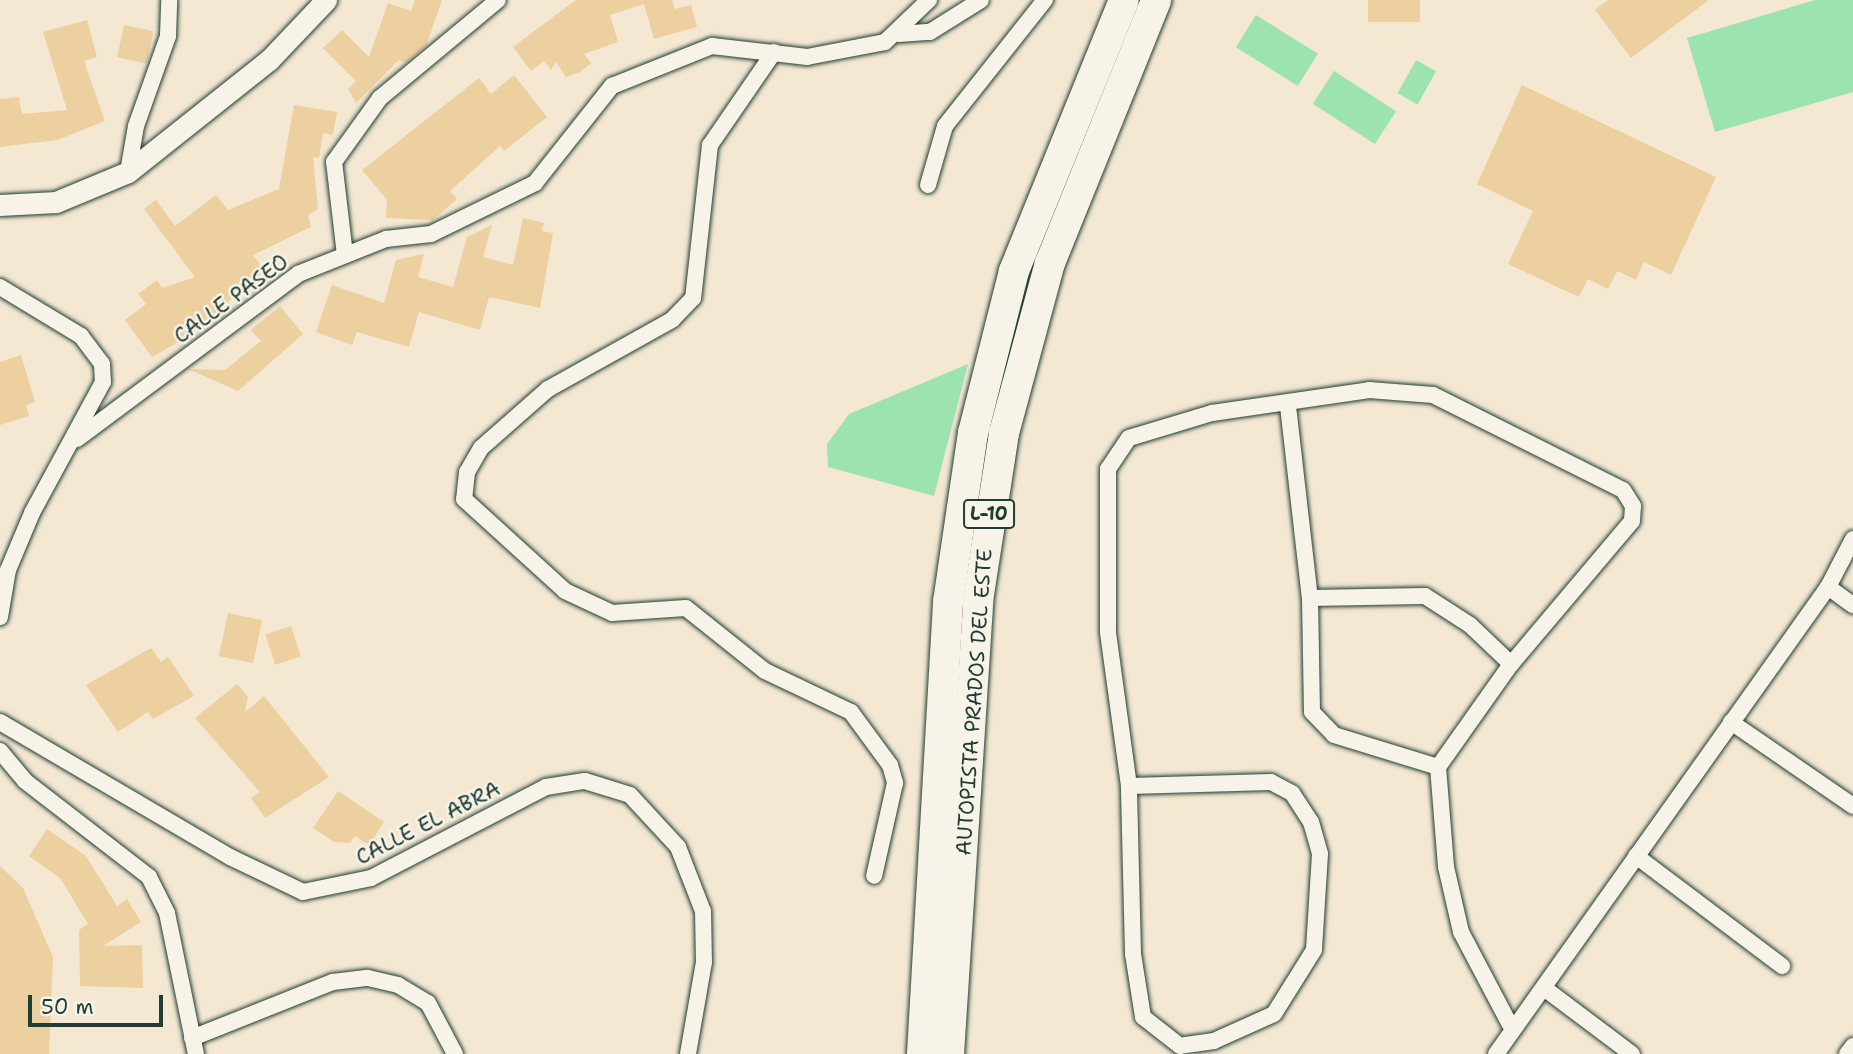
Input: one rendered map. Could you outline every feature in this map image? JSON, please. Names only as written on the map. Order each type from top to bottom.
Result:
[{"type":"highway","name":"AUTOPISTA PRADOS DEL ESTE","points":[[922,1054],[948,603],[973,433],[1014,271],[1124,0]]},
{"type":"highway","name":"AUTOPISTA PRADOS DEL ESTE","points":[[949,1054],[978,601],[1004,433],[1050,263],[1156,0]]},
{"type":"street","points":[[128,172],[168,36],[169,0]]},
{"type":"street","points":[[0,205],[56,202],[128,172],[269,60],[327,0]]},
{"type":"street","points":[[345,255],[334,162],[380,98],[498,0]]},
{"type":"street","points":[[899,34],[929,0]]},
{"type":"street","name":"CALLE PASEO","points":[[77,439],[298,274],[386,239],[431,234],[535,183],[612,86],[712,46],[807,57],[899,34],[930,32],[981,0]]},
{"type":"street","points":[[928,185],[945,126],[1045,0]]},
{"type":"street","points":[[774,52],[710,145],[693,298],[672,320],[548,389],[481,448],[467,472],[464,499],[565,592],[612,613],[685,608],[765,671],[851,712],[890,765],[895,783],[874,876]]},
{"type":"street","points":[[0,287],[68,325],[102,364],[96,404],[32,513],[8,570],[0,617]]},
{"type":"street","points":[[1129,786],[1271,782],[1292,793],[1311,822],[1320,854],[1314,950],[1274,1014],[1214,1041],[1180,1046],[1143,1017],[1133,954],[1129,786],[1108,632],[1108,469],[1129,438],[1212,413],[1288,406],[1369,390],[1433,395],[1623,490],[1633,506],[1632,521],[1511,664],[1438,768],[1446,867],[1461,932],[1510,1025]]},
{"type":"street","points":[[1288,406],[1310,598],[1312,712],[1334,734],[1438,768]]},
{"type":"street","points":[[1496,1054],[1510,1025],[1545,988],[1830,583],[1853,539]]},
{"type":"street","points":[[1830,583],[1853,561]]},
{"type":"street","points":[[1830,583],[1853,605]]},
{"type":"street","points":[[1310,598],[1425,596],[1470,625],[1511,664]]},
{"type":"street","name":"CALLE EL ABRA","points":[[0,722],[230,857],[303,892],[371,878],[546,787],[585,781],[630,795],[678,847],[703,911],[704,962],[688,1054]]},
{"type":"street","points":[[1731,722],[1853,806]]},
{"type":"street","points":[[0,751],[25,780],[149,877],[167,913],[196,1054]]},
{"type":"street","points":[[1636,856],[1782,966]]},
{"type":"street","points":[[192,1038],[333,982],[368,978],[398,985],[428,1003],[455,1054]]},
{"type":"street","points":[[1545,988],[1632,1054]]},
{"type":"street","points":[[1847,1054],[1853,1046]]},
{"type":"green space","points":[[1815,0],[1853,0],[1853,92],[1715,132],[1687,38]]},
{"type":"green space","points":[[1256,15],[1318,54],[1298,86],[1236,47]]},
{"type":"green space","points":[[1416,60],[1436,71],[1418,104],[1398,93]]},
{"type":"green space","points":[[1334,71],[1396,111],[1375,144],[1313,104]]},
{"type":"green space","points":[[968,364],[934,496],[828,467],[827,444],[849,414]]},
{"type":"building","points":[[415,0],[442,0],[426,46],[406,63],[399,60],[356,103],[348,89],[356,81],[323,48],[342,30],[369,57],[388,3],[411,11]]},
{"type":"building","points":[[576,0],[672,0],[675,9],[691,5],[697,27],[654,39],[644,4],[610,15],[618,42],[584,54],[591,63],[580,72],[566,77],[556,62],[551,70],[544,61],[531,71],[513,47]]},
{"type":"building","points":[[1368,0],[1420,0],[1420,22],[1368,22]]},
{"type":"building","points":[[1608,0],[1709,0],[1631,58],[1595,10]]},
{"type":"building","points":[[87,20],[97,57],[84,61],[105,121],[57,140],[0,147],[0,99],[19,97],[22,114],[67,110],[43,32]]},
{"type":"building","points":[[124,25],[153,31],[146,64],[117,57]]},
{"type":"building","points":[[514,75],[547,117],[504,151],[500,146],[450,191],[457,199],[433,220],[386,218],[387,200],[362,170],[479,78],[491,94]]},
{"type":"building","points":[[1522,85],[1716,177],[1671,275],[1644,262],[1636,280],[1617,271],[1608,289],[1588,279],[1579,297],[1508,264],[1533,211],[1477,184]]},
{"type":"building","points":[[294,105],[337,112],[333,135],[323,133],[319,158],[313,157],[318,209],[308,215],[311,227],[253,255],[265,271],[184,339],[152,357],[125,320],[146,304],[138,294],[157,280],[162,288],[195,277],[144,209],[156,200],[175,226],[216,195],[228,210],[279,189]]},
{"type":"building","points":[[523,218],[544,223],[542,231],[553,233],[540,308],[489,297],[480,330],[419,312],[409,347],[357,332],[352,345],[316,332],[332,285],[384,303],[396,260],[424,254],[418,277],[453,287],[467,237],[492,225],[483,257],[513,265]]},
{"type":"building","points":[[280,306],[303,334],[238,391],[188,369],[225,370],[261,341],[251,330]]},
{"type":"building","points":[[21,355],[35,402],[26,405],[29,416],[0,425],[0,362]]},
{"type":"building","points":[[228,613],[262,620],[253,663],[219,656]]},
{"type":"building","points":[[291,626],[301,656],[275,665],[265,634]]},
{"type":"building","points":[[151,648],[161,662],[168,657],[194,696],[153,719],[148,712],[118,732],[86,685]]},
{"type":"building","points":[[237,684],[248,697],[245,712],[264,696],[329,777],[265,818],[251,798],[260,792],[195,718]]},
{"type":"building","points":[[338,791],[384,822],[369,845],[355,836],[350,843],[334,842],[313,828]]},
{"type":"building","points":[[47,829],[86,856],[117,906],[127,899],[141,922],[103,946],[142,945],[143,988],[80,986],[79,930],[88,924],[60,878],[29,856]]},
{"type":"building","points":[[0,866],[23,888],[53,957],[49,1054],[0,1054]]}]
